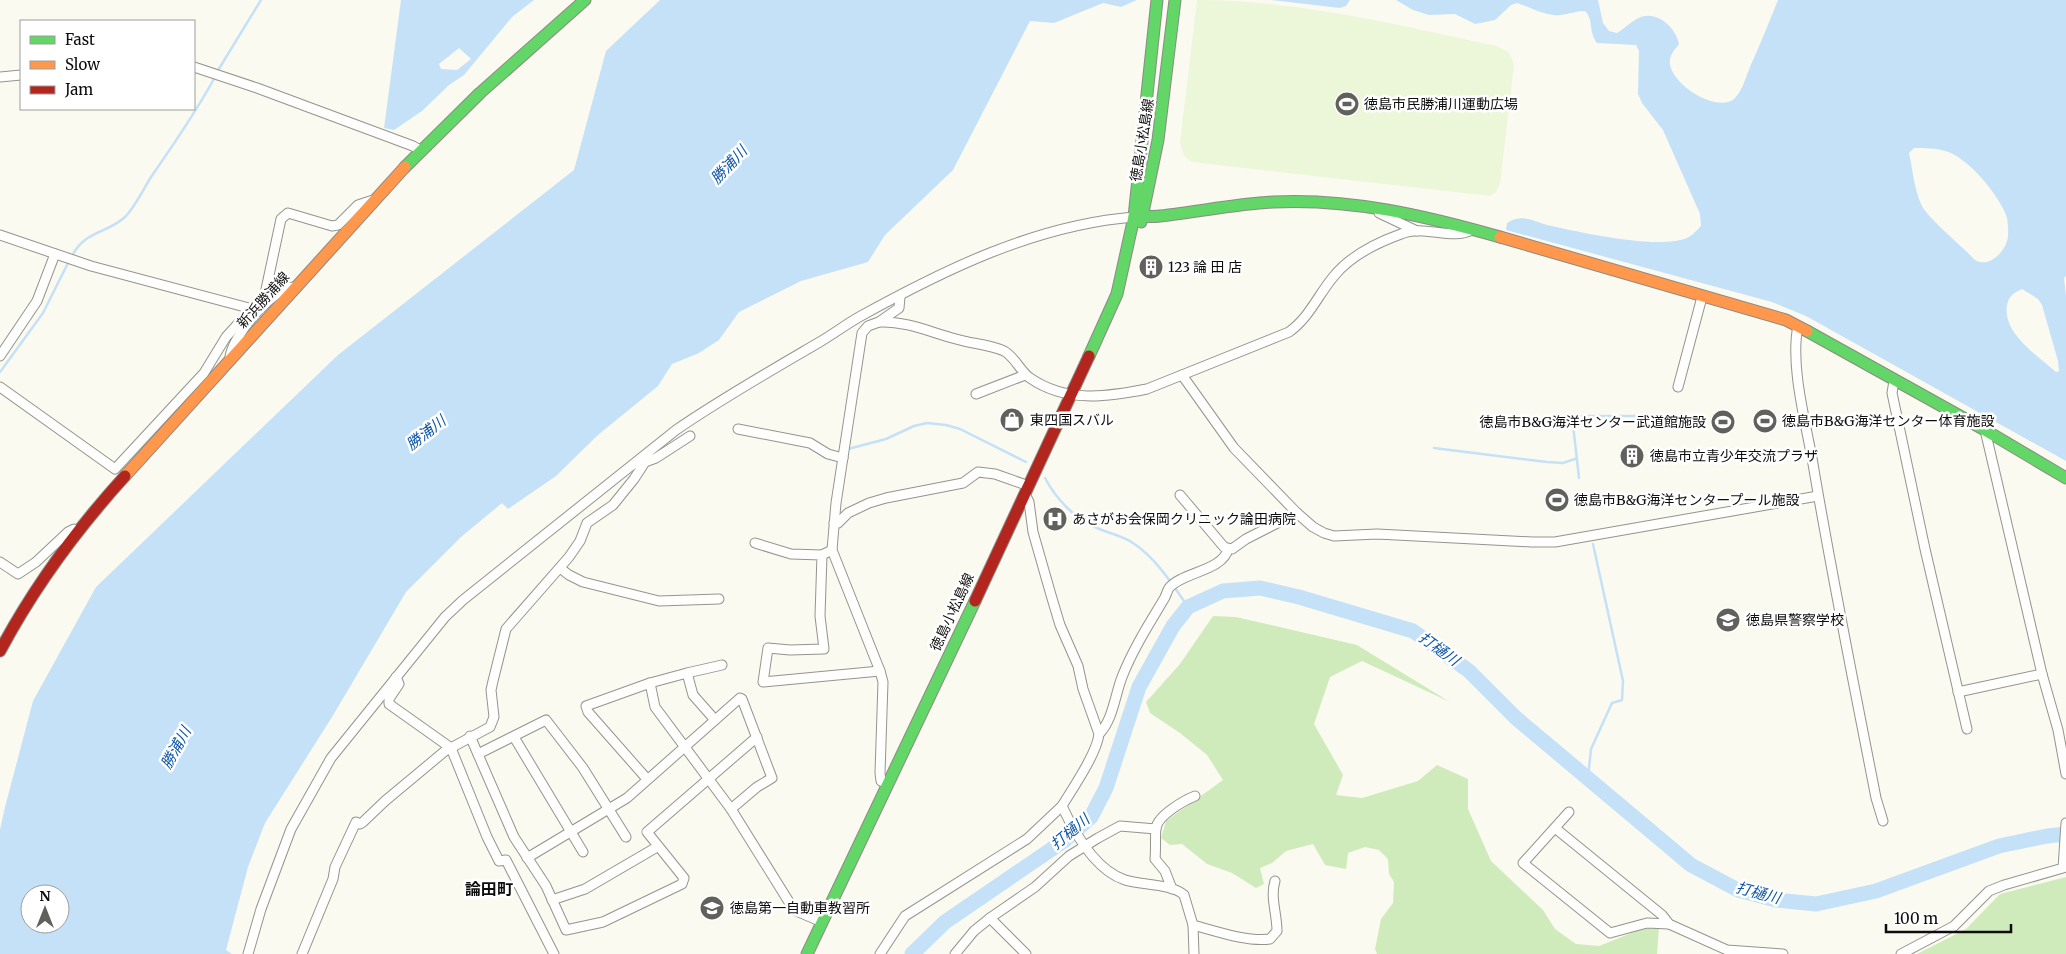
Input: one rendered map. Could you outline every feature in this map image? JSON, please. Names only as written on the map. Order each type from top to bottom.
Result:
[{"type":"main road","name":"新浜勝浦線","points":[[0,651],[15,619],[40,580],[78,531],[373,200],[420,150],[585,0]]},
{"type":"main road","name":"徳島小松島線","points":[[1142,196],[1157,0]]},
{"type":"main road","name":"徳島小松島線","points":[[807,954],[1111,310],[1136,240],[1142,196],[1160,130],[1176,0]]},
{"type":"main road","points":[[1138,217],[1160,216],[1198,209],[1260,202],[1318,201],[1408,212],[1445,221],[1786,320],[1985,430],[2066,478]]},
{"type":"street","points":[[195,67],[257,88],[414,146],[420,150]]},
{"type":"street","points":[[0,77],[20,75]]},
{"type":"street","points":[[230,360],[232,347],[265,294],[281,219],[288,213],[332,226],[338,225],[358,205],[373,200]]},
{"type":"street","points":[[1370,207],[1417,231]]},
{"type":"street","points":[[248,954],[282,851],[300,812],[331,758],[445,617],[463,600],[710,406],[858,318],[959,266],[1015,243],[1093,221],[1138,217]]},
{"type":"street","points":[[879,322],[902,323],[958,340],[990,346],[1011,356],[1026,375],[1045,387],[1072,396],[1086,397],[1137,391],[1289,332],[1303,320],[1334,276],[1354,257],[1391,238],[1404,232],[1465,234],[1472,230]]},
{"type":"street","points":[[0,235],[91,266],[255,310]]},
{"type":"street","points":[[0,356],[37,301],[54,254]]},
{"type":"street","points":[[0,387],[115,469],[204,373],[226,337],[255,310],[282,291],[295,287]]},
{"type":"street","points":[[845,327],[868,326],[879,322],[899,308],[900,297]]},
{"type":"street","points":[[1678,387],[1702,297]]},
{"type":"street","points":[[868,326],[862,333],[860,341],[842,458],[832,550],[880,671],[882,682],[880,772],[881,781],[888,784]]},
{"type":"street","points":[[1798,326],[1795,340],[1800,389],[1818,496],[1874,789],[1883,821]]},
{"type":"street","points":[[976,394],[1026,375]]},
{"type":"street","points":[[1182,375],[1234,448],[1297,513],[1313,527],[1334,536],[1378,534],[1555,542],[1818,496]]},
{"type":"street","points":[[1894,380],[1892,393],[1925,549],[1967,729]]},
{"type":"street","points":[[738,429],[810,443],[828,454],[842,458]]},
{"type":"street","points":[[1985,430],[2042,674],[2058,730],[2066,774]]},
{"type":"street","points":[[643,459],[656,458],[690,436]]},
{"type":"street","points":[[302,954],[333,879],[335,867],[356,822],[360,824],[363,822],[398,790],[451,748],[490,726],[494,717],[493,681],[506,629],[575,550],[587,523],[613,505],[634,479],[643,459]]},
{"type":"street","points":[[834,523],[838,523],[848,513],[869,504],[886,498],[963,483],[978,472],[995,474],[1027,490],[1033,532],[1051,595],[1060,625],[1078,666],[1083,688],[1099,734],[1098,742],[1063,808],[1027,839],[905,916],[880,954]]},
{"type":"street","points":[[1180,495],[1228,549]]},
{"type":"street","points":[[1228,549],[1232,549],[1246,539],[1297,513]]},
{"type":"street","points":[[0,562],[18,574],[36,562],[68,532],[74,529],[78,531]]},
{"type":"street","points":[[755,543],[792,554],[822,555],[832,550]]},
{"type":"street","points":[[1099,734],[1107,722],[1120,682],[1134,649],[1169,588],[1179,580],[1196,574],[1222,560],[1226,556],[1228,549]]},
{"type":"street","points":[[822,555],[820,604],[824,649],[790,650],[768,648],[763,682],[880,671]]},
{"type":"street","points":[[560,568],[583,582],[659,601],[719,599]]},
{"type":"street","points":[[647,780],[588,712],[586,706],[650,683],[722,665]]},
{"type":"street","points":[[688,673],[694,695],[715,720]]},
{"type":"street","points":[[1958,692],[2042,674]]},
{"type":"street","points":[[396,677],[399,684],[388,699],[389,704],[451,748],[495,853],[499,861],[506,860],[554,954]]},
{"type":"street","points":[[650,683],[655,707],[731,809],[794,910],[822,922]]},
{"type":"street","points":[[527,858],[627,798],[740,698],[772,778],[757,787],[731,809]]},
{"type":"street","points":[[478,754],[546,720],[583,768],[626,837]]},
{"type":"street","points":[[470,736],[508,825],[552,900],[566,930],[603,922],[682,884],[684,878],[657,847],[647,832],[757,737]]},
{"type":"street","points":[[514,737],[583,852]]},
{"type":"street","points":[[1172,889],[1165,871],[1155,859],[1157,824],[1184,800],[1195,796]]},
{"type":"street","points":[[1063,808],[1084,844],[1101,864],[1115,876],[1172,889],[1184,896],[1193,925],[1194,954]]},
{"type":"street","points":[[1569,812],[1523,863],[1610,933],[1647,923],[1668,924],[1727,950],[1784,954]]},
{"type":"street","points":[[1901,954],[1954,926],[1989,891],[2065,868],[2066,823]]},
{"type":"street","points":[[955,954],[974,931],[1035,887],[1084,844],[1120,826],[1156,829]]},
{"type":"street","points":[[1555,828],[1662,915],[1668,924]]},
{"type":"street","points":[[552,900],[591,886],[657,847]]},
{"type":"street","points":[[1193,925],[1238,936],[1263,940],[1270,939],[1277,931],[1276,907],[1273,895],[1274,882]]},
{"type":"street","points":[[990,918],[1026,954]]},
{"type":"green space","name":"徳島市民勝浦川運動広場","points":[[1197,0],[1273,4],[1348,15],[1496,46],[1509,52],[1514,65],[1500,184],[1496,192],[1490,196],[1192,162],[1184,156],[1180,143]]},
{"type":"green space","points":[[1213,616],[1236,617],[1357,645],[1450,702],[1362,661],[1330,677],[1314,724],[1343,775],[1336,795],[1362,798],[1418,781],[1437,765],[1468,779],[1468,809],[1491,861],[1543,910],[1555,929],[1576,944],[1599,946],[1639,930],[1659,927],[1657,954],[1377,954],[1375,949],[1381,919],[1393,903],[1394,882],[1389,874],[1388,859],[1379,850],[1365,847],[1348,853],[1346,869],[1325,865],[1313,844],[1286,851],[1272,863],[1260,868],[1264,884],[1256,888],[1232,873],[1207,864],[1182,844],[1170,845],[1161,838],[1166,821],[1223,780],[1207,755],[1180,733],[1150,713],[1146,702],[1180,664]]},
{"type":"green space","points":[[2066,877],[2066,954],[1917,954],[1966,929],[2000,894]]},
{"type":"water","points":[[401,0],[534,0],[512,17],[464,75],[449,85],[422,111],[394,130],[384,128]],"holes":[[[459,48],[471,59],[457,70],[441,69],[439,64]]]},
{"type":"water","name":"勝浦川","points":[[660,0],[1137,0],[1121,7],[1103,3],[1054,23],[1030,21],[953,170],[885,235],[868,262],[801,281],[739,312],[719,340],[699,353],[672,364],[658,386],[598,435],[556,476],[508,509],[502,503],[461,537],[406,592],[332,717],[265,823],[248,867],[226,950],[232,954],[0,954],[0,830],[5,807],[33,701],[96,587],[338,355],[574,170],[606,51]]},
{"type":"water","points":[[1271,0],[1350,0],[1346,6],[1340,8]]},
{"type":"water","points":[[1396,0],[1598,0],[1603,23],[1609,31],[1617,33],[1638,18],[1654,16],[1665,22],[1677,38],[1679,44],[1673,51],[1670,65],[1674,75],[1692,92],[1704,99],[1727,102],[1735,98],[1742,88],[1778,0],[2066,0],[2066,276],[2064,278],[2066,296],[2066,461],[1806,316],[1772,302],[1506,230],[1507,223],[1522,218],[1618,239],[1657,242],[1687,238],[1701,226],[1700,214],[1663,130],[1642,103],[1638,94],[1639,51],[1636,45],[1597,43],[1594,39],[1588,14],[1585,11],[1556,15],[1544,13],[1517,3],[1511,5],[1495,20],[1475,24],[1455,14],[1429,15],[1413,10]],"holes":[[[1914,148],[1938,149],[1954,154],[1973,169],[1991,189],[2004,209],[2008,226],[2008,239],[1999,255],[1990,261],[1980,262],[1975,260],[1922,206],[1917,193],[1909,153]],[[2022,289],[2038,299],[2042,305],[2058,361],[2059,371],[2056,372],[2031,351],[2010,325],[2007,305],[2012,295]]]},
{"type":"waterway","points":[[217,72],[261,0]]},
{"type":"waterway","points":[[72,256],[83,241],[119,222],[130,212],[215,77]]},
{"type":"waterway","points":[[0,372],[43,313],[69,261]]},
{"type":"waterway","points":[[1579,478],[1572,416],[1660,416]]},
{"type":"waterway","points":[[848,449],[886,439],[914,426],[927,423],[960,429],[1026,462]]},
{"type":"waterway","points":[[1434,448],[1547,462],[1563,463],[1575,459]]},
{"type":"waterway","points":[[1045,478],[1060,501],[1074,514],[1097,528],[1125,538],[1149,556],[1164,572],[1188,607]]},
{"type":"waterway","points":[[1588,777],[1591,749],[1612,703],[1622,700],[1623,681],[1593,544]]},
{"type":"waterway","name":"打樋川","points":[[912,954],[945,922],[1065,840],[1091,817],[1106,788],[1139,687],[1173,626],[1188,607],[1223,591],[1260,588],[1299,597],[1413,631],[1469,671],[1516,718],[1691,865],[1738,890],[1776,900],[1816,904],[1876,891],[1999,846],[2066,834]]},
{"type":"traffic: fast","points":[[405,167],[480,93],[585,0]]},
{"type":"traffic: fast","points":[[1089,356],[1117,294],[1134,217],[1157,0]]},
{"type":"traffic: fast","points":[[1141,222],[1158,140],[1175,0]]},
{"type":"traffic: fast","points":[[1134,217],[1160,216],[1259,203],[1302,201],[1388,210],[1500,237]]},
{"type":"traffic: fast","points":[[1807,331],[1985,430],[2066,478]]},
{"type":"traffic: fast","points":[[807,954],[975,601]]},
{"type":"traffic: slow","points":[[125,476],[405,167]]},
{"type":"traffic: slow","points":[[1500,237],[1786,320],[1807,331]]},
{"type":"traffic: jam","points":[[975,601],[1089,356]]},
{"type":"traffic: jam","points":[[0,651],[27,604],[57,560],[125,476]]},
{"type":"place","name":"徳島市民勝浦川運動広場","points":[[1347,104]]},
{"type":"place","name":"123 論 田 店","points":[[1151,267]]},
{"type":"place","name":"東四国スバル","points":[[1012,420]]},
{"type":"place","name":"徳島市B&G海洋センター体育施設","points":[[1765,421]]},
{"type":"place","name":"徳島市B&G海洋センター武道館施設","points":[[1723,422]]},
{"type":"place","name":"徳島市立青少年交流プラザ","points":[[1632,456]]},
{"type":"place","name":"徳島市B&G海洋センタープール施設","points":[[1557,500]]},
{"type":"place","name":"あさがお会保岡クリニック論田病院","points":[[1055,519]]},
{"type":"place","name":"徳島県警察学校","points":[[1728,620]]},
{"type":"place","name":"徳島第一自動車教習所","points":[[712,908]]},
{"type":"district","name":"論田町","points":[[489,889]]}]
